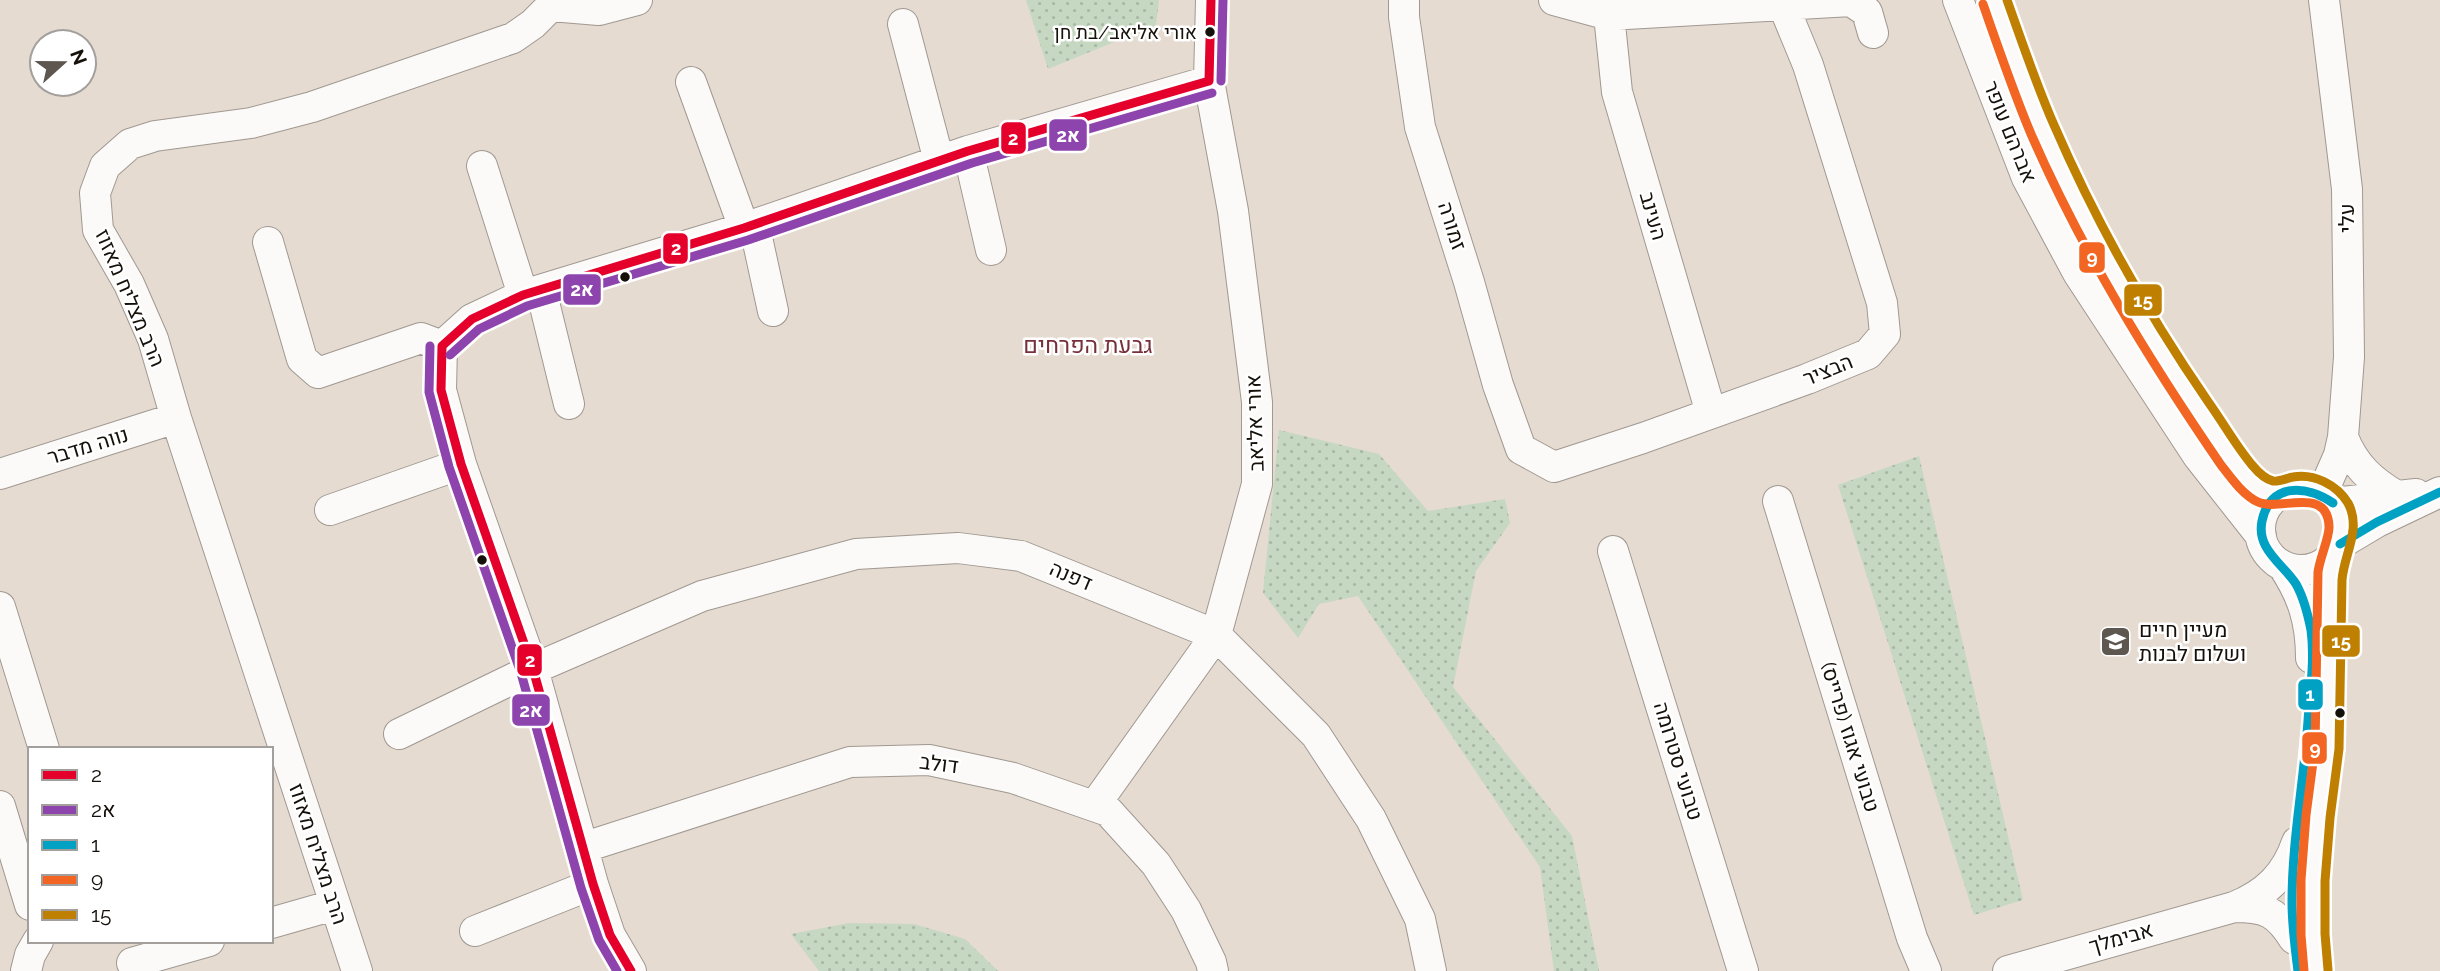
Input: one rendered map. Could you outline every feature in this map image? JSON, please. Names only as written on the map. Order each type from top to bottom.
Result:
[{"type":"street","name":"הרב מצליח מאזוז","points":[[357,971],[148,328],[129,284],[98,230],[95,193],[105,166],[130,144],[155,136],[251,122],[312,107],[491,48],[513,38],[533,24],[550,3],[572,9],[600,10],[637,0]]},
{"type":"street","name":"אורי אליאב","points":[[1095,805],[1216,635],[1257,484],[1257,402],[1233,211],[1209,81],[1211,0]]},
{"type":"street","name":"זמורה","points":[[1404,0],[1404,17],[1420,127],[1498,385],[1521,449]]},
{"type":"street","points":[[1554,0],[1616,8],[1784,7],[1851,1],[1867,12],[1873,33]]},
{"type":"street","name":"אברהם עופר","points":[[1958,0],[2027,178],[2078,273],[2198,456],[2261,536]]},
{"type":"street","name":"אברהם עופר","points":[[1994,0],[2049,145],[2115,272],[2159,348],[2209,425],[2251,482],[2265,491],[2280,494]]},
{"type":"street","name":"עלי","points":[[2324,0],[2347,189],[2348,356],[2343,437],[2328,499]]},
{"type":"street","name":"הבציר","points":[[1521,449],[1554,467],[1711,414],[1868,354],[1885,334],[1882,303],[1808,65],[1784,7]]},
{"type":"street","name":"העינב","points":[[1616,8],[1617,92],[1711,414]]},
{"type":"street","points":[[903,24],[939,161]]},
{"type":"street","points":[[631,971],[610,936],[582,848],[533,669],[461,464],[441,390],[442,346],[472,319],[532,292],[749,226],[968,150],[1209,81]]},
{"type":"street","points":[[691,82],[749,226],[773,311]]},
{"type":"street","points":[[968,150],[991,250]]},
{"type":"street","points":[[482,166],[532,292],[569,404]]},
{"type":"street","points":[[268,242],[302,359],[318,373],[421,338],[442,346]]},
{"type":"street","name":"נווה מדבר","points":[[0,474],[176,418]]},
{"type":"street","points":[[2343,437],[2358,466],[2368,477],[2397,496]]},
{"type":"street","points":[[330,510],[461,464]]},
{"type":"street","points":[[2301,488],[2328,499],[2440,491],[2377,522],[2336,550],[2322,565],[2309,570],[2296,570],[2273,559],[2261,536],[2264,512],[2271,502],[2280,494],[2301,488]]},
{"type":"street","points":[[2316,971],[2312,932],[2312,886],[2316,825],[2326,750],[2330,661],[2328,613],[2336,550],[2342,529],[2340,515],[2328,499]]},
{"type":"street","name":"טבועי אגוז (פרייס)","points":[[1778,501],[1912,938],[1926,971]]},
{"type":"street","name":"דפנה","points":[[399,734],[533,669],[702,596],[856,554],[958,548],[1021,556],[1216,635],[1316,735],[1371,820],[1420,919],[1431,971]]},
{"type":"street","name":"טבועי סטרומה","points":[[1613,551],[1743,971]]},
{"type":"street","points":[[2283,566],[2298,588],[2311,633],[2307,750],[2292,892],[2298,971]]},
{"type":"street","points":[[0,607],[43,747]]},
{"type":"street","name":"דולב","points":[[582,848],[850,762],[929,760],[1013,778],[1108,811],[1156,864],[1186,910],[1213,971]]},
{"type":"street","points":[[0,806],[28,898]]},
{"type":"street","name":"אבימלך","points":[[2008,971],[2234,907],[2265,892],[2277,880],[2292,857],[2297,842]]},
{"type":"street","points":[[475,931],[593,884]]},
{"type":"street","points":[[273,922],[334,905]]},
{"type":"street","name":"אבימלך","points":[[2234,907],[2261,909],[2274,914],[2284,923],[2294,939]]},
{"type":"street","points":[[128,959],[200,943]]},
{"type":"green space","points":[[1026,0],[1159,0],[1156,25],[1048,69]]},
{"type":"green space","points":[[1279,430],[1379,454],[1428,511],[1505,499],[1510,523],[1476,571],[1453,687],[1572,836],[1599,971],[1554,971],[1540,867],[1358,596],[1319,604],[1298,638],[1263,593]]},
{"type":"green space","points":[[1919,456],[2023,900],[1974,915],[1838,485]]},
{"type":"green space","points":[[849,923],[914,924],[965,939],[998,971],[819,971],[791,934]]},
{"type":"transit line","name":"2","points":[[1209,81],[1211,0]]},
{"type":"transit line","name":"2א","points":[[1221,81],[1223,0]]},
{"type":"transit line","name":"15","points":[[2007,0],[2047,110],[2106,233],[2165,336],[2235,443],[2261,475],[2273,481],[2301,476],[2317,479],[2338,491],[2352,513],[2353,532],[2342,580],[2339,749],[2325,881],[2328,970]]},
{"type":"transit line","name":"9","points":[[1983,4],[2031,134],[2072,220],[2118,304],[2194,425],[2221,465],[2242,491],[2253,499],[2267,504],[2311,503],[2320,506],[2326,514],[2329,530],[2318,572],[2315,747],[2301,880],[2304,971]]},
{"type":"transit line","name":"2","points":[[442,346],[472,319],[523,295],[744,228],[968,151],[1209,81]]},
{"type":"transit line","name":"2א","points":[[450,355],[479,329],[527,306],[748,240],[972,163],[1212,93]]},
{"type":"transit line","name":"2א","points":[[430,346],[429,392],[449,467],[521,673],[581,888],[599,940],[617,971]]},
{"type":"transit line","name":"2","points":[[442,346],[441,390],[461,464],[533,669],[593,884],[610,935],[631,971]]},
{"type":"transit line","name":"1","points":[[2340,544],[2377,522],[2440,492]]},
{"type":"transit line","name":"1","points":[[2298,971],[2293,919],[2293,879],[2311,687],[2312,641],[2299,589],[2272,556],[2261,531],[2266,508],[2281,493],[2312,493],[2333,503]]},
{"type":"place","name":"אורי אליאב/בת חן","points":[[1210,32]]},
{"type":"place","name":"מעיין חיים ושלום לבנות","points":[[2116,642]]},
{"type":"district","name":"גבעת הפרחים","points":[[1088,345]]}]
